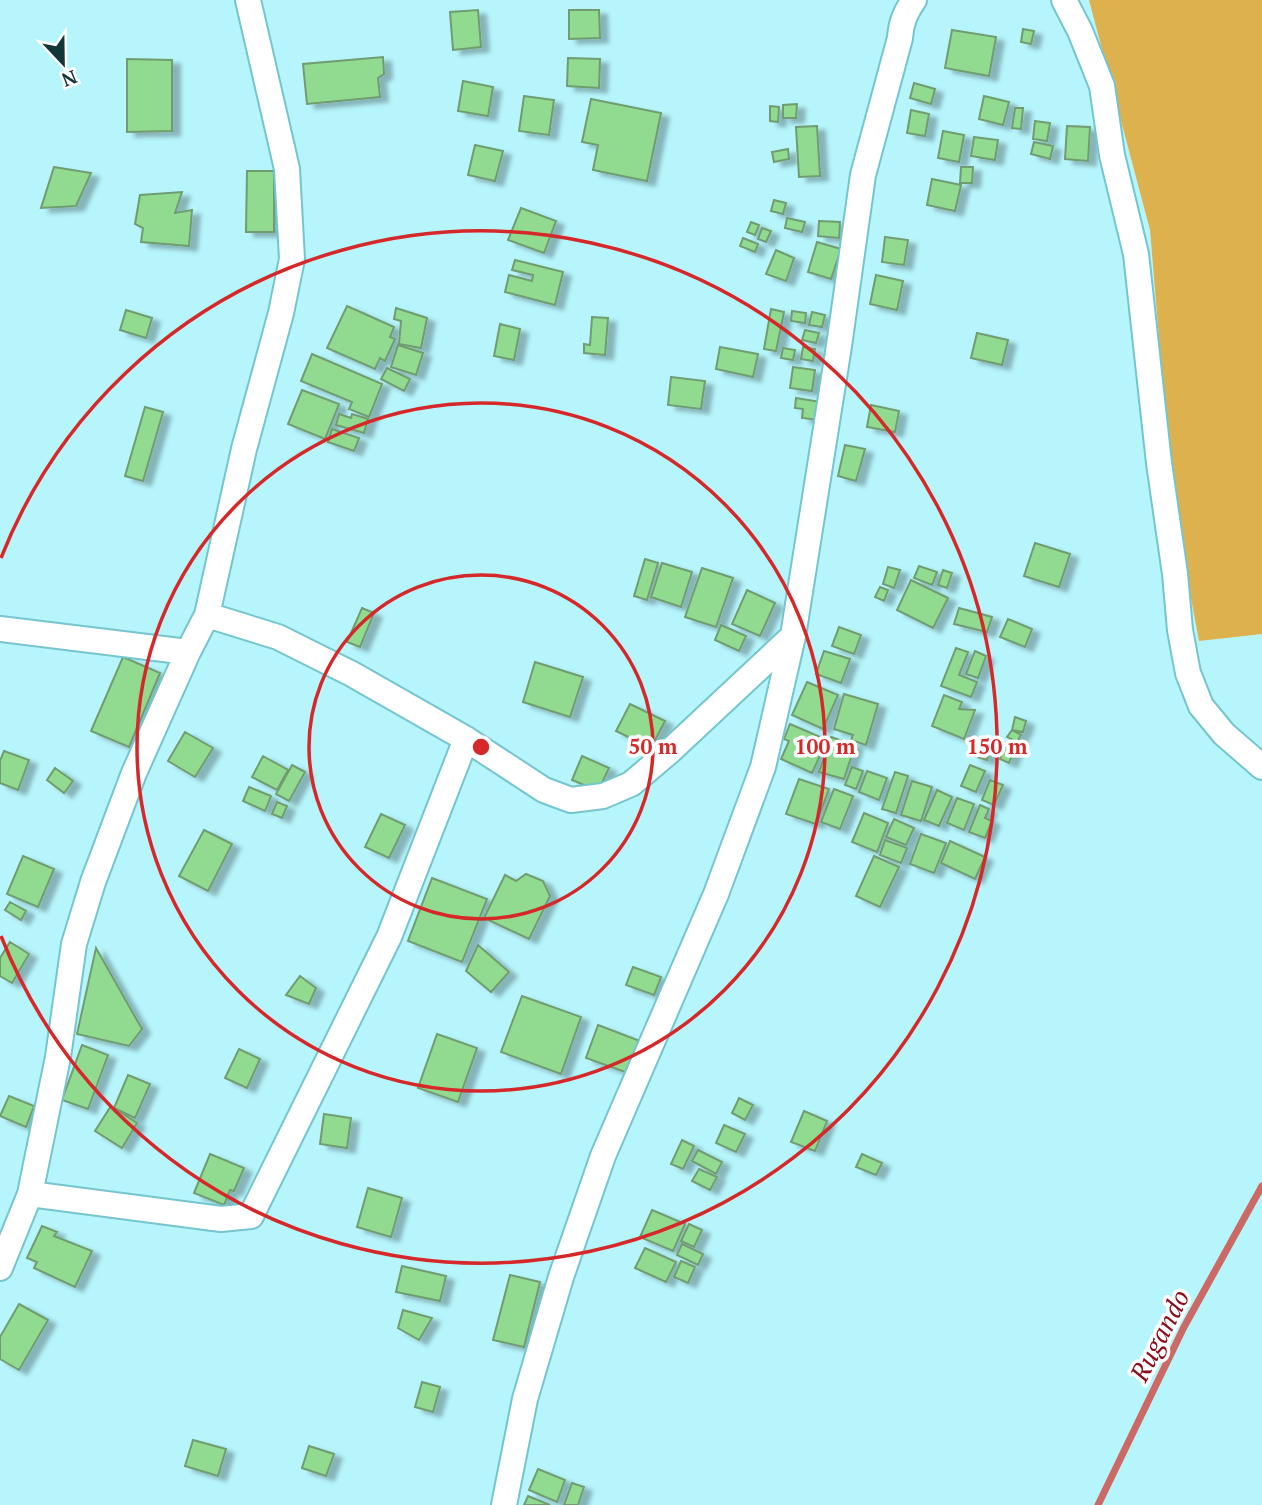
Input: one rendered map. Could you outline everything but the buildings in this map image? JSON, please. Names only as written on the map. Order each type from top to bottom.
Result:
[{"type":"street","points":[[0,1268],[30,1194],[58,1057],[74,944],[93,882],[130,785],[207,615],[244,449],[281,313],[292,259],[287,169],[248,0]]},
{"type":"street","points":[[504,1505],[525,1399],[576,1233],[624,1102],[741,830],[764,767],[793,636],[863,175],[901,26],[915,0]]},
{"type":"street","points":[[1064,0],[1080,31],[1102,86],[1112,155],[1136,254],[1159,463],[1188,673],[1201,706],[1224,734],[1262,767]]},
{"type":"street","points":[[207,615],[278,637],[352,674],[466,739],[544,790],[571,800],[604,796],[631,783],[793,636]]},
{"type":"street","points":[[0,629],[188,652]]},
{"type":"street","points":[[30,1194],[221,1219],[251,1216],[389,937],[466,739]]},
{"type":"shaded area","points":[[1089,0],[1262,0],[1262,634],[1199,641],[1167,469],[1150,230]]},
{"type":"waterway","name":"Rugando","points":[[1098,1505],[1184,1327],[1262,1186]]}]
